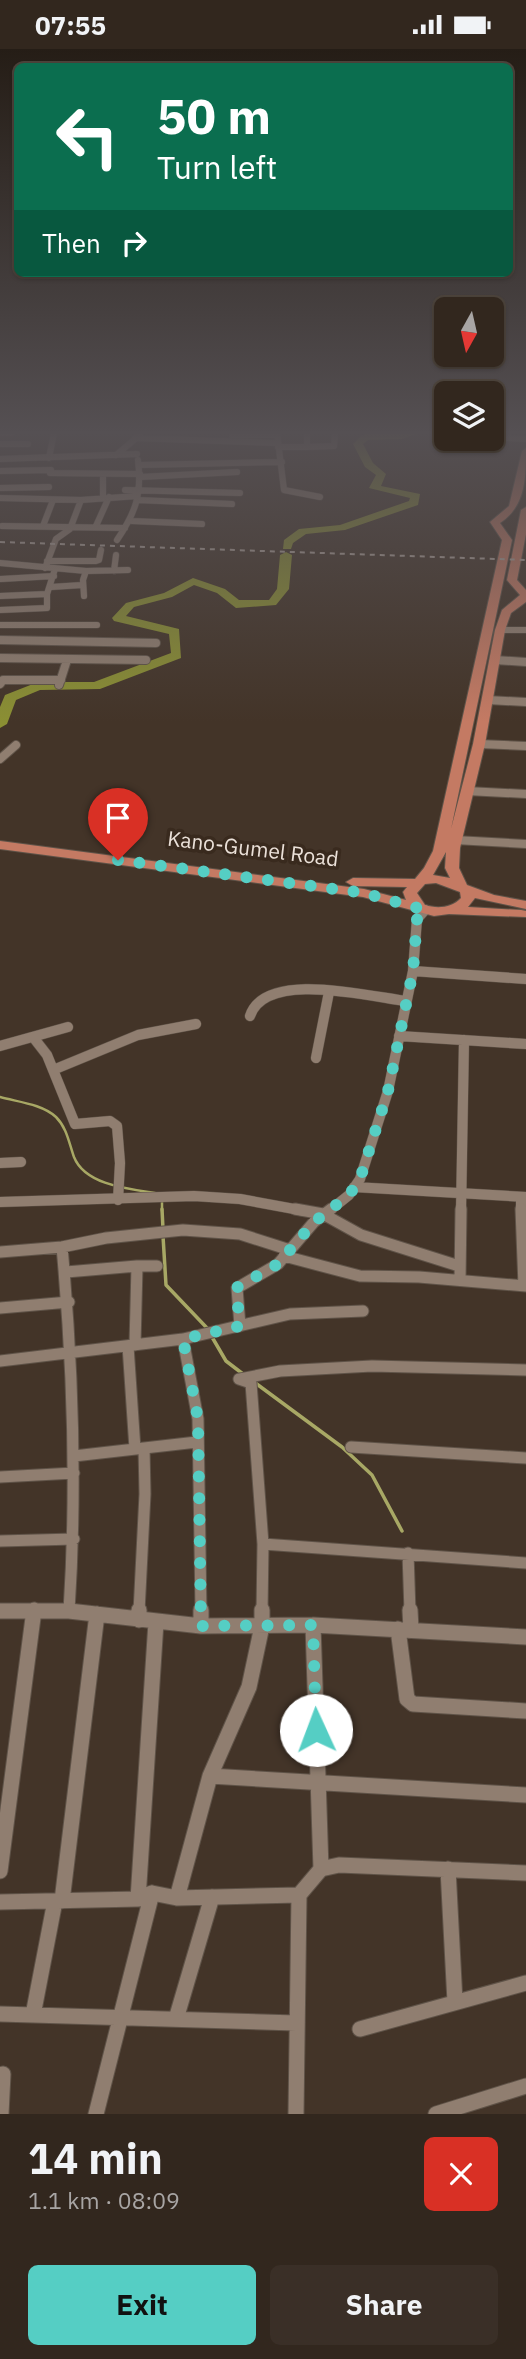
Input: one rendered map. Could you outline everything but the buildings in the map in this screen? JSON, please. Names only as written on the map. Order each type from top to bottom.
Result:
[{"type":"main road","points":[[423,909],[411,898],[412,887],[435,861],[444,836],[507,540],[500,529]]},
{"type":"main road","points":[[454,911],[465,904],[468,894],[452,868],[455,840],[479,744],[500,630],[506,613],[521,603],[525,595],[512,580],[522,529]]},
{"type":"main road","points":[[503,558],[516,559]]},
{"type":"main road","name":"Kano-Gumel Road","points":[[4,842],[373,884],[440,878],[495,900],[526,905]]},
{"type":"main road","name":"Kano-Gumel Road","points":[[4,842],[331,888],[382,897],[423,909],[526,915]]},
{"type":"street","points":[[46,564],[56,539],[69,529]]},
{"type":"street","points":[[117,540],[124,529]]},
{"type":"street","points":[[0,563],[96,561],[99,560],[101,550]]},
{"type":"street","points":[[114,571],[116,555]]},
{"type":"street","points":[[0,580],[9,564]]},
{"type":"street","points":[[46,564],[55,573]]},
{"type":"street","points":[[0,580],[55,573],[128,570]]},
{"type":"street","points":[[84,596],[82,586],[86,571]]},
{"type":"street","points":[[0,610],[46,609],[47,594],[55,573]]},
{"type":"street","points":[[51,587],[82,586]]},
{"type":"street","points":[[0,596],[47,594]]},
{"type":"street","points":[[0,625],[97,625]]},
{"type":"street","points":[[61,641],[64,626]]},
{"type":"street","points":[[500,630],[526,630]]},
{"type":"street","points":[[0,640],[156,643]]},
{"type":"street","points":[[109,661],[115,642]]},
{"type":"street","points":[[0,658],[146,660]]},
{"type":"street","points":[[0,684],[3,680],[60,682],[67,660]]},
{"type":"street","points":[[495,660],[526,662]]},
{"type":"street","points":[[488,700],[526,702]]},
{"type":"street","points":[[479,744],[526,746]]},
{"type":"street","points":[[0,759],[16,745]]},
{"type":"street","points":[[467,791],[526,794]]},
{"type":"street","points":[[455,840],[526,844]]},
{"type":"street","points":[[240,1326],[236,1288],[271,1269],[323,1214],[354,1187],[366,1162],[388,1091],[413,971],[417,919],[423,909]]},
{"type":"street","points":[[413,971],[526,979]]},
{"type":"street","points":[[250,1016],[252,1008],[260,999],[275,992],[330,992],[405,1001]]},
{"type":"street","points":[[316,1058],[330,992]]},
{"type":"street","points":[[52,1070],[138,1035],[196,1024]]},
{"type":"street","points":[[0,1046],[68,1027]]},
{"type":"street","points":[[399,1036],[526,1044]]},
{"type":"street","points":[[33,1037],[47,1055],[75,1124],[110,1121],[117,1126],[119,1192]]},
{"type":"street","points":[[460,1280],[464,1040]]},
{"type":"street","points":[[0,1163],[21,1162]]},
{"type":"street","points":[[0,1252],[62,1247],[106,1238],[210,1230],[240,1234],[287,1253],[360,1276],[525,1286],[523,1197],[354,1187]]},
{"type":"street","points":[[0,1202],[119,1192],[156,1199],[228,1198],[323,1214],[361,1235],[459,1266]]},
{"type":"street","points":[[62,1247],[72,1353],[74,1456],[74,1539],[69,1611]]},
{"type":"street","points":[[137,1266],[131,1346],[145,1494],[139,1620]]},
{"type":"street","points":[[66,1272],[157,1266]]},
{"type":"street","points":[[0,1308],[69,1302]]},
{"type":"street","points":[[0,1361],[183,1339],[290,1314],[363,1311]]},
{"type":"street","points":[[183,1339],[196,1403],[201,1626]]},
{"type":"street","points":[[177,1898],[210,1776],[244,1703],[262,1626],[263,1544],[245,1381],[268,1372],[373,1365],[457,1365],[526,1370]]},
{"type":"street","points":[[74,1456],[197,1442]]},
{"type":"street","points":[[351,1447],[526,1458]]},
{"type":"street","points":[[0,1477],[74,1473]]},
{"type":"street","points":[[0,1541],[74,1539]]},
{"type":"street","points":[[263,1544],[526,1563]]},
{"type":"street","points":[[408,1553],[404,1629],[407,1699],[413,1704],[526,1711]]},
{"type":"street","points":[[0,1871],[34,1610]]},
{"type":"street","points":[[0,1611],[69,1611],[201,1626],[313,1625],[526,1637]]},
{"type":"street","points":[[33,2015],[58,1901],[97,1614]]},
{"type":"street","points":[[96,2114],[122,2018],[145,1896],[156,1622]]},
{"type":"street","points":[[313,1625],[321,1869]]},
{"type":"street","points":[[210,1776],[526,1795]]},
{"type":"street","points":[[296,2114],[299,1895],[321,1869],[339,1865],[526,1873]]},
{"type":"street","points":[[448,1870],[455,2002]]},
{"type":"street","points":[[0,1902],[145,1896],[177,1898],[299,1895]]},
{"type":"street","points":[[176,2019],[212,1897]]},
{"type":"street","points":[[360,2029],[526,1983]]},
{"type":"street","points":[[0,2014],[296,2023]]},
{"type":"street","points":[[1,2114],[3,2074]]},
{"type":"street","points":[[436,2114],[526,2086]]},
{"type":"waterway","points":[[287,547],[288,542],[303,531],[324,529]]},
{"type":"waterway","points":[[0,724],[10,698],[38,686],[96,686],[177,655],[175,632],[118,618],[130,605],[168,595],[193,581],[221,591],[236,604],[272,603],[283,589],[286,555]]},
{"type":"waterway","points":[[0,1097],[37,1106],[56,1117],[65,1131],[74,1157],[88,1174],[109,1184],[155,1193]]},
{"type":"waterway","points":[[162,1201],[162,1209]]},
{"type":"waterway","points":[[162,1209],[163,1229]]},
{"type":"waterway","points":[[163,1236],[166,1285],[207,1328]]},
{"type":"waterway","points":[[212,1337],[226,1361],[243,1374]]},
{"type":"waterway","points":[[254,1382],[342,1447],[372,1475],[402,1531]]},
{"type":"railway","points":[[0,542],[526,560]]},
{"type":"route","points":[[118,860],[364,893],[398,900],[425,910],[417,919],[413,971],[388,1091],[360,1179],[349,1195],[314,1222],[278,1264],[236,1288],[240,1326],[183,1339],[198,1419],[201,1626],[313,1625],[316,1730]]}]
